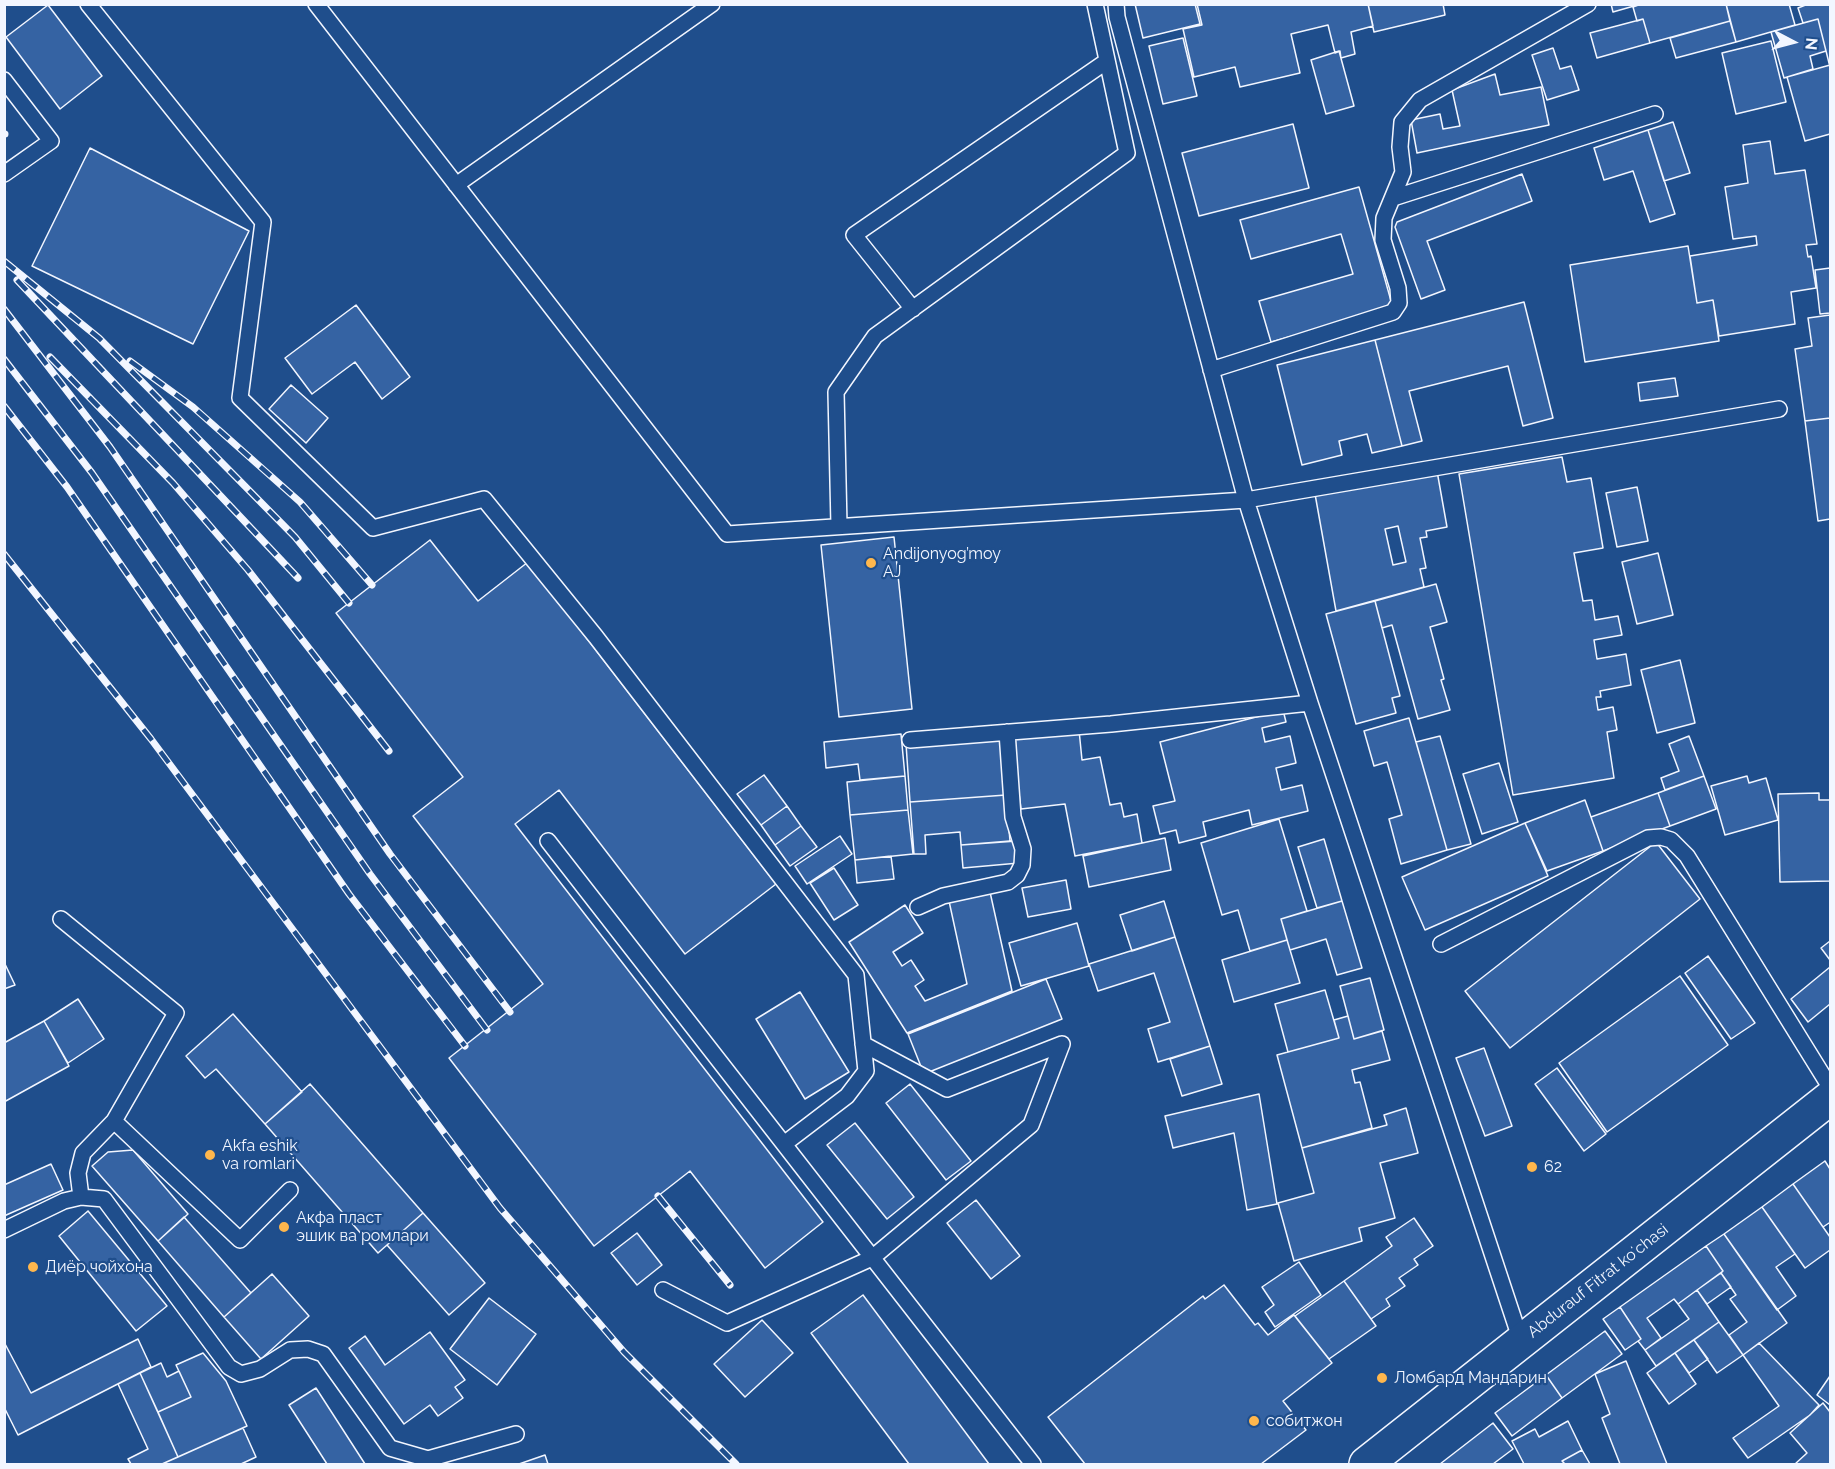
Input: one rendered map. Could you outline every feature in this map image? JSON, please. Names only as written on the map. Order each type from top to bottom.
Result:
[{"type":"main road","name":"Abdurauf Fitrat koʻchasi","points":[[1366,1464],[1830,1098]]},
{"type":"lane","points":[[88,4],[264,222],[240,398],[374,528],[484,499],[596,637],[856,975],[867,1071],[847,1096],[784,1144]]},
{"type":"lane","points":[[316,4],[727,534],[1246,500],[1779,408]]},
{"type":"lane","points":[[456,185],[712,4]]},
{"type":"lane","points":[[839,526],[837,392],[875,336],[1127,153],[1095,4]]},
{"type":"lane","points":[[1116,4],[1117,17],[1246,500],[1310,703],[1521,1341]]},
{"type":"lane","points":[[1211,370],[1393,312],[1399,303],[1398,288],[1383,240],[1384,218],[1403,172],[1400,147],[1402,122],[1420,100],[1588,4]]},
{"type":"lane","points":[[913,309],[854,235],[1107,61]]},
{"type":"lane","points":[[4,80],[51,141],[4,174]]},
{"type":"lane","points":[[1393,198],[1656,114]]},
{"type":"lane","points":[[910,740],[1310,703]]},
{"type":"lane","points":[[918,907],[943,896],[1008,882],[1017,875],[1022,865],[1023,849],[1013,817],[1007,732]]},
{"type":"lane","points":[[1441,944],[1648,838],[1661,837],[1671,840],[1687,856],[1830,1087]]},
{"type":"lane","points":[[548,841],[1033,1464]]},
{"type":"lane","points":[[61,919],[176,1013],[114,1121],[83,1153],[78,1173],[81,1197]]},
{"type":"lane","points":[[663,1290],[727,1323],[872,1258],[1031,1125],[1062,1044],[947,1089],[863,1044]]},
{"type":"lane","points":[[114,1121],[240,1240],[290,1190]]},
{"type":"lane","points":[[4,1230],[64,1201],[81,1197],[104,1199],[229,1367],[241,1374],[260,1369],[290,1350],[308,1349],[323,1354],[390,1449],[428,1459],[516,1434]]},
{"type":"building","points":[[1135,4],[1195,4],[1200,24],[1143,38]]},
{"type":"building","points":[[1197,4],[1368,4],[1373,26],[1351,32],[1355,54],[1341,58],[1340,51],[1335,53],[1328,25],[1291,34],[1300,73],[1240,87],[1235,67],[1194,77],[1183,29],[1202,25]]},
{"type":"building","points":[[1368,4],[1443,4],[1445,15],[1374,32]]},
{"type":"building","points":[[1611,4],[1641,4],[1613,12]]},
{"type":"building","points":[[1641,4],[1726,4],[1730,21],[1650,43],[1643,19],[1637,21],[1633,7]]},
{"type":"building","points":[[1726,4],[1789,4],[1795,25],[1736,42]]},
{"type":"building","points":[[1808,4],[1830,4],[1830,67],[1818,19],[1803,23],[1798,8]]},
{"type":"building","points":[[48,5],[102,76],[60,109],[6,37]]},
{"type":"building","points":[[1643,19],[1650,43],[1597,58],[1590,33]]},
{"type":"building","points":[[1818,19],[1826,51],[1810,56],[1813,69],[1784,78],[1771,32]]},
{"type":"building","points":[[1730,21],[1736,42],[1676,58],[1670,38]]},
{"type":"building","points":[[1183,38],[1197,96],[1163,104],[1149,46]]},
{"type":"building","points":[[1771,41],[1786,102],[1736,114],[1722,53]]},
{"type":"building","points":[[1553,48],[1560,69],[1571,66],[1579,90],[1547,100],[1532,55]]},
{"type":"building","points":[[1339,51],[1354,106],[1326,114],[1311,60]]},
{"type":"building","points":[[1830,65],[1830,134],[1805,141],[1787,77]]},
{"type":"building","points":[[1495,74],[1500,95],[1541,87],[1549,125],[1417,153],[1411,120],[1440,114],[1443,129],[1460,126],[1452,90]]},
{"type":"building","points":[[1673,122],[1690,173],[1664,181],[1648,130]]},
{"type":"building","points":[[1293,124],[1309,188],[1199,216],[1182,153]]},
{"type":"building","points":[[1648,130],[1675,214],[1650,222],[1633,171],[1604,180],[1594,148]]},
{"type":"building","points":[[1770,141],[1775,174],[1805,170],[1817,244],[1806,245],[1808,257],[1811,256],[1816,288],[1791,292],[1795,324],[1719,336],[1713,300],[1697,303],[1690,256],[1757,245],[1756,236],[1733,239],[1725,187],[1748,183],[1743,145]]},
{"type":"building","points":[[90,148],[249,231],[193,344],[32,266]]},
{"type":"building","points":[[1522,174],[1532,201],[1427,241],[1445,290],[1421,299],[1395,227],[1397,222]]},
{"type":"building","points":[[1359,187],[1393,308],[1271,342],[1259,301],[1353,274],[1341,234],[1251,259],[1240,220]]},
{"type":"building","points":[[1688,246],[1697,303],[1713,300],[1719,341],[1585,362],[1570,265]]},
{"type":"building","points":[[1830,268],[1830,313],[1820,314],[1815,270]]},
{"type":"building","points":[[1524,302],[1553,418],[1523,426],[1508,366],[1409,391],[1422,441],[1402,446],[1375,340]]},
{"type":"building","points":[[356,305],[410,377],[382,399],[355,362],[312,394],[285,358]]},
{"type":"building","points":[[1830,315],[1830,418],[1805,421],[1795,349],[1812,346],[1808,318]]},
{"type":"building","points":[[1375,340],[1402,446],[1372,453],[1367,434],[1339,441],[1342,455],[1302,465],[1277,365]]},
{"type":"building","points":[[1675,378],[1678,396],[1640,401],[1638,383]]},
{"type":"building","points":[[291,385],[328,418],[306,443],[269,409]]},
{"type":"building","points":[[1830,418],[1830,519],[1818,521],[1805,421]]},
{"type":"building","points":[[1562,457],[1567,482],[1591,478],[1603,548],[1574,553],[1583,601],[1592,600],[1595,620],[1618,616],[1622,635],[1594,640],[1597,659],[1626,654],[1631,685],[1600,691],[1601,697],[1596,697],[1598,710],[1613,707],[1617,730],[1607,732],[1614,778],[1513,795],[1459,474]]},
{"type":"building","points":[[1437,471],[1447,527],[1426,531],[1427,537],[1420,538],[1426,568],[1420,569],[1424,587],[1336,611],[1315,494]],"holes":[[[1398,526],[1406,562],[1393,565],[1385,529]]]},
{"type":"building","points":[[1637,487],[1648,541],[1617,547],[1606,493]]},
{"type":"building","points":[[894,537],[912,709],[839,717],[821,545]]},
{"type":"building","points":[[430,540],[478,601],[528,562],[776,884],[685,954],[559,790],[515,824],[823,1222],[765,1268],[690,1171],[594,1246],[449,1058],[543,984],[413,816],[463,777],[336,613]]},
{"type":"building","points":[[1658,553],[1673,615],[1637,624],[1622,562]]},
{"type":"building","points":[[1436,584],[1447,622],[1430,627],[1450,710],[1418,719],[1392,625],[1382,628],[1375,601]]},
{"type":"building","points":[[1375,601],[1400,696],[1392,698],[1396,713],[1356,724],[1326,614]]},
{"type":"building","points":[[1680,660],[1695,723],[1657,733],[1641,670]]},
{"type":"building","points":[[1283,710],[1286,722],[1262,728],[1265,742],[1290,736],[1296,763],[1276,768],[1281,790],[1302,785],[1308,811],[1252,825],[1249,810],[1203,822],[1206,836],[1179,843],[1176,830],[1160,834],[1153,806],[1175,801],[1160,742]]},
{"type":"building","points":[[1409,718],[1447,850],[1401,864],[1389,819],[1402,815],[1387,762],[1374,766],[1364,731]]},
{"type":"building","points":[[1079,730],[1082,760],[1100,757],[1110,805],[1121,803],[1124,817],[1137,814],[1142,843],[1075,856],[1065,804],[1021,809],[1012,739]]},
{"type":"building","points":[[901,734],[905,776],[860,780],[858,764],[826,768],[824,742]]},
{"type":"building","points":[[1440,736],[1471,844],[1447,850],[1416,742]]},
{"type":"building","points":[[1689,736],[1704,776],[1665,790],[1661,778],[1679,771],[1669,744]]},
{"type":"building","points":[[1002,737],[1006,795],[910,802],[906,744]]},
{"type":"building","points":[[1499,763],[1518,822],[1482,834],[1463,774]]},
{"type":"building","points":[[764,775],[787,806],[761,825],[737,794]]},
{"type":"building","points":[[905,776],[908,810],[850,815],[847,782]]},
{"type":"building","points":[[1704,776],[1716,809],[1670,826],[1658,793]]},
{"type":"building","points":[[1747,776],[1749,783],[1766,778],[1778,820],[1725,835],[1711,786]]},
{"type":"building","points":[[1658,793],[1670,826],[1603,851],[1591,817]]},
{"type":"building","points":[[1819,793],[1819,800],[1830,800],[1830,881],[1780,882],[1778,794]]},
{"type":"building","points":[[1006,795],[1010,841],[961,845],[960,832],[925,835],[926,854],[914,854],[910,802]]},
{"type":"building","points":[[1585,800],[1603,851],[1547,871],[1525,823]]},
{"type":"building","points":[[787,806],[801,826],[775,845],[761,825]]},
{"type":"building","points":[[908,810],[913,854],[855,860],[850,815]]},
{"type":"building","points":[[1279,819],[1307,911],[1281,919],[1287,940],[1250,951],[1238,910],[1222,915],[1201,843]]},
{"type":"building","points":[[1525,823],[1548,876],[1425,930],[1402,877]]},
{"type":"building","points":[[801,826],[817,847],[790,866],[775,845]]},
{"type":"building","points":[[840,836],[852,854],[807,884],[795,866]]},
{"type":"building","points":[[1165,838],[1171,870],[1089,887],[1083,856]]},
{"type":"building","points":[[1324,839],[1342,901],[1317,908],[1298,847]]},
{"type":"building","points":[[1017,841],[1019,863],[963,868],[961,845]]},
{"type":"building","points":[[1656,842],[1700,899],[1510,1048],[1465,991]]},
{"type":"building","points":[[891,856],[894,879],[857,883],[855,860]]},
{"type":"building","points":[[834,868],[858,905],[834,920],[810,883]]},
{"type":"building","points":[[1066,880],[1071,909],[1028,917],[1022,888]]},
{"type":"building","points":[[990,892],[1012,991],[907,1033],[849,942],[905,905],[923,933],[893,952],[902,966],[911,960],[924,980],[915,986],[925,1001],[967,984],[949,901]]},
{"type":"building","points":[[1164,901],[1175,937],[1132,951],[1120,915]]},
{"type":"building","points":[[1342,901],[1362,968],[1337,975],[1326,939],[1290,950],[1281,919]]},
{"type":"building","points":[[1077,923],[1089,966],[1021,986],[1009,943]]},
{"type":"building","points":[[1175,937],[1210,1046],[1158,1062],[1148,1029],[1170,1022],[1154,973],[1098,991],[1089,964]]},
{"type":"building","points":[[1287,940],[1300,983],[1234,1002],[1222,960]]},
{"type":"building","points":[[1830,941],[1830,960],[1821,948]]},
{"type":"building","points":[[1708,956],[1755,1023],[1731,1039],[1685,973]]},
{"type":"building","points":[[4,962],[15,985],[4,989]]},
{"type":"building","points":[[1830,967],[1830,1004],[1808,1022],[1791,999]]},
{"type":"building","points":[[1680,976],[1728,1045],[1607,1132],[1559,1063]]},
{"type":"building","points":[[1370,978],[1384,1030],[1354,1039],[1340,986]]},
{"type":"building","points":[[1046,979],[1062,1019],[924,1074],[908,1034]]},
{"type":"building","points":[[1325,990],[1339,1038],[1288,1052],[1275,1004]]},
{"type":"building","points":[[800,992],[849,1072],[805,1099],[756,1019]]},
{"type":"building","points":[[78,999],[104,1039],[68,1063],[44,1021]]},
{"type":"building","points":[[233,1014],[302,1092],[265,1124],[216,1069],[205,1078],[186,1056]]},
{"type":"building","points":[[1348,1016],[1354,1039],[1382,1031],[1390,1060],[1352,1070],[1355,1083],[1360,1082],[1372,1128],[1302,1148],[1277,1055],[1339,1038],[1334,1020]]},
{"type":"building","points":[[44,1021],[69,1066],[4,1102],[4,1043]]},
{"type":"building","points":[[1210,1046],[1222,1084],[1182,1096],[1170,1059]]},
{"type":"building","points":[[1484,1048],[1512,1126],[1485,1136],[1456,1058]]},
{"type":"building","points":[[1557,1068],[1606,1134],[1584,1151],[1535,1084]]},
{"type":"building","points":[[310,1084],[423,1213],[378,1253],[265,1124]]},
{"type":"building","points":[[910,1084],[971,1161],[946,1180],[886,1103]]},
{"type":"building","points":[[1259,1094],[1277,1204],[1247,1210],[1234,1133],[1173,1148],[1165,1116]]},
{"type":"building","points":[[1406,1108],[1418,1153],[1380,1163],[1395,1218],[1359,1228],[1362,1241],[1294,1261],[1278,1203],[1314,1193],[1302,1148],[1387,1125],[1384,1115]]},
{"type":"building","points":[[855,1123],[914,1197],[887,1219],[827,1145]]},
{"type":"building","points":[[133,1150],[188,1214],[158,1241],[92,1166],[108,1152]]},
{"type":"building","points":[[1825,1161],[1830,1169],[1830,1224],[1823,1227],[1793,1184]]},
{"type":"building","points":[[51,1164],[63,1190],[4,1216],[4,1185]]},
{"type":"building","points":[[1793,1184],[1830,1237],[1830,1250],[1805,1268],[1762,1207]]},
{"type":"building","points":[[976,1200],[1020,1256],[991,1279],[947,1223]]},
{"type":"building","points":[[1762,1207],[1795,1254],[1776,1267],[1796,1296],[1777,1310],[1724,1234]]},
{"type":"building","points":[[88,1211],[167,1306],[136,1331],[59,1236]]},
{"type":"building","points":[[423,1213],[485,1283],[449,1315],[387,1245]]},
{"type":"building","points":[[184,1217],[251,1293],[224,1317],[158,1241]]},
{"type":"building","points":[[1414,1218],[1433,1246],[1414,1259],[1418,1265],[1399,1278],[1405,1286],[1386,1299],[1390,1306],[1371,1319],[1344,1281],[1392,1246],[1386,1237]]},
{"type":"building","points":[[637,1233],[662,1265],[637,1285],[611,1253]]},
{"type":"building","points":[[1724,1234],[1787,1323],[1743,1355],[1729,1335],[1747,1322],[1730,1299],[1736,1295],[1706,1246]]},
{"type":"building","points":[[1706,1246],[1723,1271],[1678,1304],[1674,1299],[1647,1318],[1661,1338],[1645,1350],[1638,1341],[1641,1339],[1620,1307]]},
{"type":"building","points":[[1299,1262],[1321,1295],[1275,1327],[1265,1312],[1274,1305],[1262,1287]]},
{"type":"building","points":[[1721,1273],[1731,1287],[1707,1304],[1697,1290]]},
{"type":"building","points":[[272,1274],[309,1316],[261,1359],[224,1317]]},
{"type":"building","points":[[1344,1281],[1376,1326],[1329,1359],[1295,1316]]},
{"type":"building","points":[[1224,1285],[1255,1325],[1258,1323],[1268,1335],[1294,1315],[1332,1363],[1283,1401],[1306,1430],[1261,1464],[1085,1464],[1048,1417],[1203,1296],[1205,1299]]},
{"type":"building","points":[[1697,1290],[1719,1322],[1656,1366],[1645,1350],[1689,1319],[1678,1304]]},
{"type":"building","points":[[863,1295],[989,1464],[909,1464],[811,1333]]},
{"type":"building","points":[[489,1298],[536,1334],[497,1385],[450,1349]]},
{"type":"building","points":[[1620,1307],[1641,1339],[1625,1350],[1603,1319]]},
{"type":"building","points":[[762,1320],[793,1353],[745,1397],[714,1364]]},
{"type":"building","points":[[1719,1322],[1743,1355],[1717,1373],[1694,1340]]},
{"type":"building","points":[[1605,1331],[1622,1354],[1562,1398],[1546,1375]]},
{"type":"building","points":[[430,1332],[465,1380],[455,1387],[463,1398],[438,1416],[430,1405],[404,1424],[349,1348],[365,1336],[385,1365]]},
{"type":"building","points":[[138,1339],[151,1367],[18,1435],[4,1407],[4,1342],[31,1393]]},
{"type":"building","points":[[1694,1340],[1708,1359],[1689,1373],[1675,1353]]},
{"type":"building","points":[[1759,1343],[1819,1405],[1810,1415],[1748,1458],[1733,1438],[1779,1406],[1743,1355]]},
{"type":"building","points":[[203,1353],[226,1381],[247,1426],[178,1457],[158,1412],[191,1397],[176,1365]]},
{"type":"building","points":[[1675,1353],[1696,1384],[1669,1404],[1647,1373]]},
{"type":"building","points":[[1626,1361],[1667,1464],[1620,1464],[1602,1418],[1610,1414],[1595,1374]]},
{"type":"building","points":[[161,1363],[167,1377],[179,1371],[191,1397],[158,1412],[140,1373]]},
{"type":"building","points":[[140,1373],[178,1457],[162,1464],[131,1464],[128,1459],[148,1449],[118,1384]]},
{"type":"building","points":[[1546,1375],[1562,1398],[1512,1436],[1495,1413]]},
{"type":"building","points":[[1830,1376],[1830,1405],[1817,1395]]},
{"type":"building","points":[[316,1388],[365,1464],[327,1464],[289,1405]]},
{"type":"building","points":[[1823,1403],[1830,1412],[1830,1464],[1795,1464],[1807,1453],[1790,1433]]},
{"type":"building","points":[[1568,1421],[1582,1450],[1562,1461],[1565,1464],[1524,1464],[1512,1441],[1535,1429],[1539,1437]]},
{"type":"building","points":[[1493,1423],[1513,1449],[1493,1464],[1440,1464]]},
{"type":"building","points":[[243,1428],[256,1457],[241,1464],[162,1464]]},
{"type":"building","points":[[1582,1450],[1590,1464],[1565,1464],[1562,1461]]},
{"type":"building","points":[[545,1455],[548,1464],[519,1464]]},
{"type":"railway","points":[[4,261],[99,338],[295,537],[349,603]]},
{"type":"railway","points":[[17,280],[298,578]]},
{"type":"railway","points":[[4,309],[110,447],[390,854],[510,1012]]},
{"type":"railway","points":[[50,357],[173,483],[248,570],[389,751]]},
{"type":"railway","points":[[4,359],[92,473],[370,874],[487,1030]]},
{"type":"railway","points":[[130,361],[193,407],[300,502],[372,585]]},
{"type":"railway","points":[[4,406],[67,487],[349,894],[465,1046]]},
{"type":"railway","points":[[4,554],[151,739],[500,1208],[624,1352],[736,1464]]},
{"type":"railway","points":[[658,1196],[730,1285]]},
{"type":"place","name":"Andijonyog’moy AJ","points":[[871,563]]},
{"type":"place","name":"Akfa eshik va romlari","points":[[210,1155]]},
{"type":"place","name":"62","points":[[1532,1167]]},
{"type":"place","name":"Акфа пласт эшик ва ромлари","points":[[284,1227]]},
{"type":"place","name":"Диёр чойхона","points":[[33,1267]]},
{"type":"place","name":"Ломбард Мандарин","points":[[1382,1378]]},
{"type":"place","name":"собитжон","points":[[1254,1421]]}]
